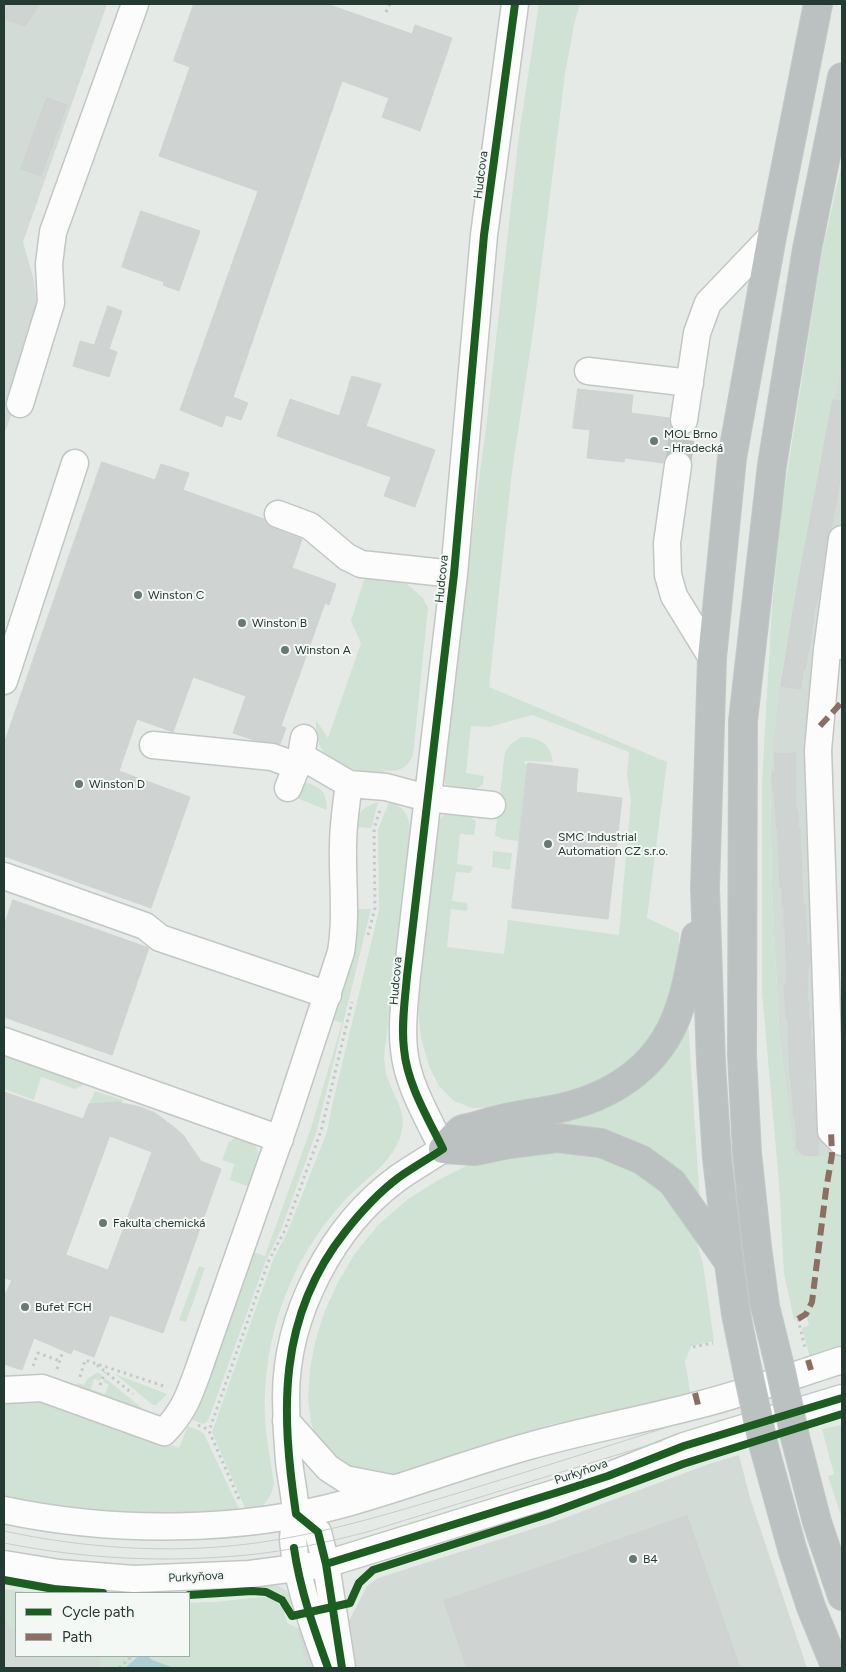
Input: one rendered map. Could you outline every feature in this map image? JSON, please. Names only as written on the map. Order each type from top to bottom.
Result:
[{"type":"highway","points":[[818,4],[772,236],[732,458],[712,658],[705,888],[716,1148],[736,1314],[764,1447],[808,1598],[836,1668]]},
{"type":"highway","points":[[842,77],[807,249],[772,465],[743,721],[742,1054],[748,1153],[757,1248],[766,1306],[796,1442],[818,1522],[842,1596]]},
{"type":"highway","points":[[442,1149],[461,1130],[504,1117],[562,1108],[587,1101],[608,1092],[632,1076],[650,1059],[667,1035],[680,1008],[688,977],[705,888]]},
{"type":"highway","points":[[442,1149],[475,1151],[509,1144],[557,1138],[601,1143],[642,1160],[672,1182],[729,1263]]},
{"type":"highway","points":[[796,1442],[842,1540]]},
{"type":"street","points":[[20,404],[51,303],[49,264],[53,232],[135,4]]},
{"type":"street","name":"Hudcova","points":[[442,1149],[408,1073],[404,1049],[407,976],[454,574],[484,235],[513,7]]},
{"type":"street","points":[[684,420],[697,333],[708,303],[772,236]]},
{"type":"street","points":[[588,371],[690,384]]},
{"type":"street","points":[[4,681],[75,464]]},
{"type":"street","points":[[678,465],[667,543],[668,575],[674,596],[712,658]]},
{"type":"street","points":[[278,514],[310,526],[347,557],[361,564],[454,574]]},
{"type":"street","points":[[842,539],[835,647],[818,760],[831,1131],[842,1142]]},
{"type":"street","points":[[153,745],[297,762],[349,784],[386,787],[427,798],[492,805]]},
{"type":"street","points":[[4,1390],[42,1388],[164,1432],[178,1418],[188,1400],[280,1138],[340,998],[341,952],[344,931],[344,827],[349,784]]},
{"type":"street","points":[[4,876],[145,926],[160,938],[340,998]]},
{"type":"street","points":[[4,1041],[280,1138]]},
{"type":"street","points":[[328,1668],[309,1612],[293,1537],[296,1514],[289,1461],[286,1394],[290,1359],[298,1319],[314,1278],[333,1247],[354,1220],[397,1178],[442,1149]]},
{"type":"street","points":[[4,1510],[122,1526],[183,1526],[245,1522],[296,1514],[346,1504],[509,1452],[563,1437],[698,1405],[842,1360]]},
{"type":"street","points":[[563,1437],[647,1431],[674,1425],[842,1373]]},
{"type":"street","points":[[565,1490],[662,1441],[842,1386]]},
{"type":"street","name":"Purkyňova","points":[[4,1564],[59,1573],[134,1579],[250,1574],[296,1558],[323,1554],[565,1490],[608,1476],[684,1446],[842,1398]]},
{"type":"street","points":[[286,1421],[328,1468],[345,1478],[394,1489]]},
{"type":"street","points":[[296,1514],[318,1532],[342,1668]]},
{"type":"path","points":[[386,12],[390,4]]},
{"type":"path","points":[[368,936],[375,908],[374,829],[386,787]]},
{"type":"path","points":[[241,1502],[209,1431],[269,1260],[284,1232],[321,1131],[340,998]]},
{"type":"path","points":[[798,1319],[806,1352]]},
{"type":"path","points":[[693,1347],[713,1343]]},
{"type":"path","points":[[63,1351],[57,1370],[64,1373]]},
{"type":"path","points":[[72,1375],[79,1378],[86,1360],[174,1390]]},
{"type":"path","points":[[95,1363],[136,1397]]},
{"type":"path","points":[[98,1392],[105,1372]]},
{"type":"path","points":[[119,1668],[131,1657]]},
{"type":"shaded area","points":[[4,4],[107,4],[23,242],[33,277],[39,314],[33,353],[4,435]]},
{"type":"shaded area","points":[[842,358],[842,614],[832,703],[840,1127],[838,1146],[827,1156],[794,1157],[779,1030],[772,889],[770,781],[779,687]]},
{"type":"shaded area","points":[[739,1455],[750,1498],[807,1668],[4,1668],[4,1589],[25,1592],[15,1592],[15,1657],[190,1657],[190,1603],[264,1597],[274,1600],[283,1608],[287,1623],[297,1628],[349,1621],[367,1586],[378,1578],[551,1523],[709,1464]]},
{"type":"green space","points":[[539,4],[580,4],[575,20],[565,74],[534,325],[512,471],[489,687],[667,762],[647,918],[679,933],[680,968],[673,1000],[639,1058],[599,1086],[498,1107],[472,1108],[454,1101],[439,1086],[429,1066],[421,1038],[418,1010],[419,984],[437,822],[447,812],[463,812],[476,821],[474,835],[460,834],[457,864],[473,868],[470,873],[456,872],[452,901],[467,903],[468,909],[466,911],[451,909],[447,947],[504,954],[508,920],[619,935],[631,800],[627,775],[629,752],[532,715],[489,727],[471,726],[466,773],[484,776],[483,784],[472,790],[461,792],[453,791],[445,783],[444,773],[453,678],[487,420],[519,135]]},
{"type":"green space","points":[[842,163],[842,358],[779,687],[770,781],[772,889],[779,1030],[794,1156],[827,1156],[838,1146],[842,1150],[842,1351],[811,1361],[802,1328],[809,1325],[805,1312],[794,1320],[784,1273],[779,1183],[762,992],[762,781],[772,607],[782,506],[822,252]]},
{"type":"green space","points":[[365,577],[407,584],[423,598],[428,608],[413,755],[405,766],[394,771],[385,770],[383,776],[357,770],[335,762],[327,756],[321,747],[317,735],[316,720],[328,738],[361,643],[351,621]]},
{"type":"green space","points":[[521,737],[543,742],[552,755],[553,762],[525,761],[525,764],[528,765],[519,841],[501,839],[495,836],[505,752],[511,744]]},
{"type":"green space","points":[[300,781],[312,784],[323,793],[327,803],[327,810],[294,797]]},
{"type":"green space","points":[[378,802],[371,828],[358,827],[355,824],[360,812]]},
{"type":"green space","points":[[389,802],[399,806],[406,813],[411,833],[384,1057],[387,1076],[401,1109],[402,1129],[394,1151],[344,1201],[325,1224],[308,1249],[294,1275],[274,1330],[268,1359],[265,1389],[267,1443],[274,1483],[269,1497],[261,1508],[246,1510],[212,1432],[273,1260],[287,1233],[327,1132],[379,910],[378,830]]},
{"type":"green space","points":[[493,851],[512,853],[510,870],[492,867]]},
{"type":"green space","points":[[355,909],[371,909],[317,1130],[281,1230],[265,1263],[208,1421],[203,1424],[190,1419],[250,1251],[265,1256],[311,1128],[342,1023],[331,1019]]},
{"type":"green space","points":[[688,1022],[700,1202],[661,1161],[467,1138],[567,1117]]},
{"type":"green space","points":[[4,1051],[83,1083],[82,1086],[75,1089],[41,1077],[34,1100],[4,1089]]},
{"type":"green space","points":[[95,1091],[123,1100],[122,1103],[89,1104]]},
{"type":"green space","points":[[240,1135],[255,1146],[258,1152],[259,1164],[253,1188],[230,1180],[234,1164],[222,1160],[229,1142]]},
{"type":"green space","points":[[533,1148],[624,1159],[667,1191],[695,1237],[703,1264],[714,1341],[691,1346],[685,1361],[691,1397],[552,1424],[389,1476],[370,1476],[339,1464],[315,1434],[311,1423],[308,1398],[310,1369],[315,1342],[324,1313],[337,1284],[354,1255],[378,1225],[408,1199],[440,1179],[472,1163]]},
{"type":"green space","points":[[199,1266],[205,1268],[186,1322],[179,1320]]},
{"type":"green space","points":[[98,1372],[102,1375],[100,1381],[94,1379],[91,1389],[105,1394],[109,1385],[103,1382],[105,1378],[148,1413],[71,1388],[78,1383],[84,1385],[87,1379]]},
{"type":"green space","points":[[115,1374],[167,1394],[156,1405],[153,1405]]},
{"type":"green space","points":[[22,1399],[46,1402],[179,1448],[188,1426],[200,1431],[204,1434],[238,1507],[237,1517],[156,1521],[4,1503],[4,1404]]},
{"type":"green space","points":[[842,1425],[842,1519],[828,1476],[834,1474],[822,1429]]},
{"type":"green space","points":[[273,1584],[288,1593],[295,1609],[281,1594],[257,1586]]},
{"type":"green space","points":[[4,1589],[25,1592],[15,1592],[15,1629],[9,1629],[8,1622],[4,1619]]},
{"type":"green space","points":[[264,1597],[277,1603],[284,1613],[287,1623],[297,1628],[308,1668],[98,1668],[101,1657],[190,1657],[190,1603]]},
{"type":"water","points":[[138,1657],[149,1657],[152,1660],[174,1668],[125,1668]]},
{"type":"building","points":[[4,4],[40,4],[25,26],[4,19]]},
{"type":"building","points":[[194,4],[327,4],[412,34],[415,25],[452,38],[420,131],[382,117],[389,98],[342,81],[233,397],[248,403],[241,420],[226,415],[222,427],[180,410],[258,191],[159,156],[190,67],[174,61]]},
{"type":"building","points":[[47,98],[67,105],[41,176],[21,169]]},
{"type":"building","points":[[141,211],[200,231],[179,291],[163,285],[164,282],[122,267]]},
{"type":"building","points":[[108,306],[122,311],[109,349],[117,352],[109,377],[73,366],[80,341],[94,345]]},
{"type":"building","points":[[352,376],[381,384],[366,426],[435,450],[415,507],[384,496],[391,477],[277,436],[290,399],[339,416]]},
{"type":"building","points":[[578,389],[633,395],[631,413],[669,418],[670,425],[674,431],[681,435],[688,434],[686,453],[680,450],[672,451],[666,456],[663,463],[625,458],[624,462],[587,458],[590,430],[573,428]]},
{"type":"building","points":[[833,400],[842,401],[842,468],[831,529],[827,537],[820,587],[815,605],[809,651],[805,670],[803,670],[801,689],[781,686],[794,605]]},
{"type":"building","points":[[102,462],[155,480],[161,464],[189,473],[183,490],[264,519],[273,528],[302,539],[292,568],[336,584],[329,605],[325,603],[281,726],[286,728],[280,744],[254,740],[233,733],[246,696],[193,677],[173,732],[137,719],[119,771],[190,797],[151,908],[4,856],[4,744]]},
{"type":"building","points":[[775,753],[796,753],[796,810],[798,810],[798,829],[800,829],[803,906],[805,905],[807,944],[810,944],[807,1002],[809,1002],[809,1021],[811,1021],[810,1040],[813,1040],[813,1098],[815,1098],[818,1156],[804,1155],[797,1149],[790,1079],[788,1021],[785,1003],[784,984],[787,984],[784,906],[782,906],[782,887],[780,887],[778,830],[773,791],[772,772],[775,772]]},
{"type":"building","points":[[528,763],[578,769],[576,792],[622,798],[608,919],[512,908]]},
{"type":"building","points":[[13,900],[149,948],[112,1055],[4,1017],[4,926]]},
{"type":"building","name":"Fakulta chemická","points":[[4,1092],[83,1119],[89,1104],[117,1102],[140,1107],[155,1113],[174,1127],[183,1135],[201,1161],[221,1169],[163,1333],[110,1315],[94,1357],[73,1349],[71,1354],[34,1338],[22,1370],[4,1364],[4,1297],[12,1280],[4,1278]],"holes":[[[110,1136],[152,1152],[108,1270],[66,1255]]]},
{"type":"building","name":"B4","points":[[687,1516],[740,1668],[467,1668],[444,1601]]},
{"type":"tunnel","points":[[678,465],[684,420]]},
{"type":"tram line","points":[[4,1531],[64,1542],[125,1548],[187,1549],[275,1540],[354,1523],[406,1509],[674,1425]]},
{"type":"tram line","points":[[4,1543],[64,1553],[155,1559],[186,1559],[278,1551],[323,1543],[367,1532],[662,1441]]},
{"type":"marked path","points":[[820,726],[842,702]]},
{"type":"marked path","points":[[798,1319],[806,1314],[812,1302],[832,1155],[831,1131]]},
{"type":"marked path","points":[[808,1360],[811,1370]]},
{"type":"marked path","points":[[695,1393],[698,1405]]},
{"type":"cycle path","points":[[342,1668],[326,1564],[318,1532],[296,1514],[288,1439],[289,1367],[296,1332],[307,1298],[323,1265],[345,1232],[391,1184],[403,1174],[443,1149],[409,1075],[403,1040],[404,1012],[454,574],[484,235],[515,4]]},
{"type":"cycle path","points":[[326,1564],[565,1490],[608,1476],[684,1446],[842,1398]]},
{"type":"cycle path","points":[[190,1595],[252,1591],[266,1592],[282,1600],[292,1616],[350,1603],[359,1583],[373,1570],[548,1514],[683,1464],[842,1414]]},
{"type":"cycle path","points":[[294,1548],[304,1594],[328,1668]]},
{"type":"cycle path","points":[[4,1580],[54,1589],[91,1592]]},
{"type":"place","name":"MOL Brno - Hradecká","points":[[654,441]]},
{"type":"place","name":"Winston C","points":[[138,595]]},
{"type":"place","name":"Winston B","points":[[242,623]]},
{"type":"place","name":"Winston A","points":[[285,650]]},
{"type":"place","name":"Winston D","points":[[79,784]]},
{"type":"place","name":"SMC Industrial Automation CZ s.r.o.","points":[[548,844]]},
{"type":"place","name":"Fakulta chemická","points":[[103,1223]]},
{"type":"place","name":"Bufet FCH","points":[[25,1307]]},
{"type":"place","name":"B4","points":[[633,1559]]}]
